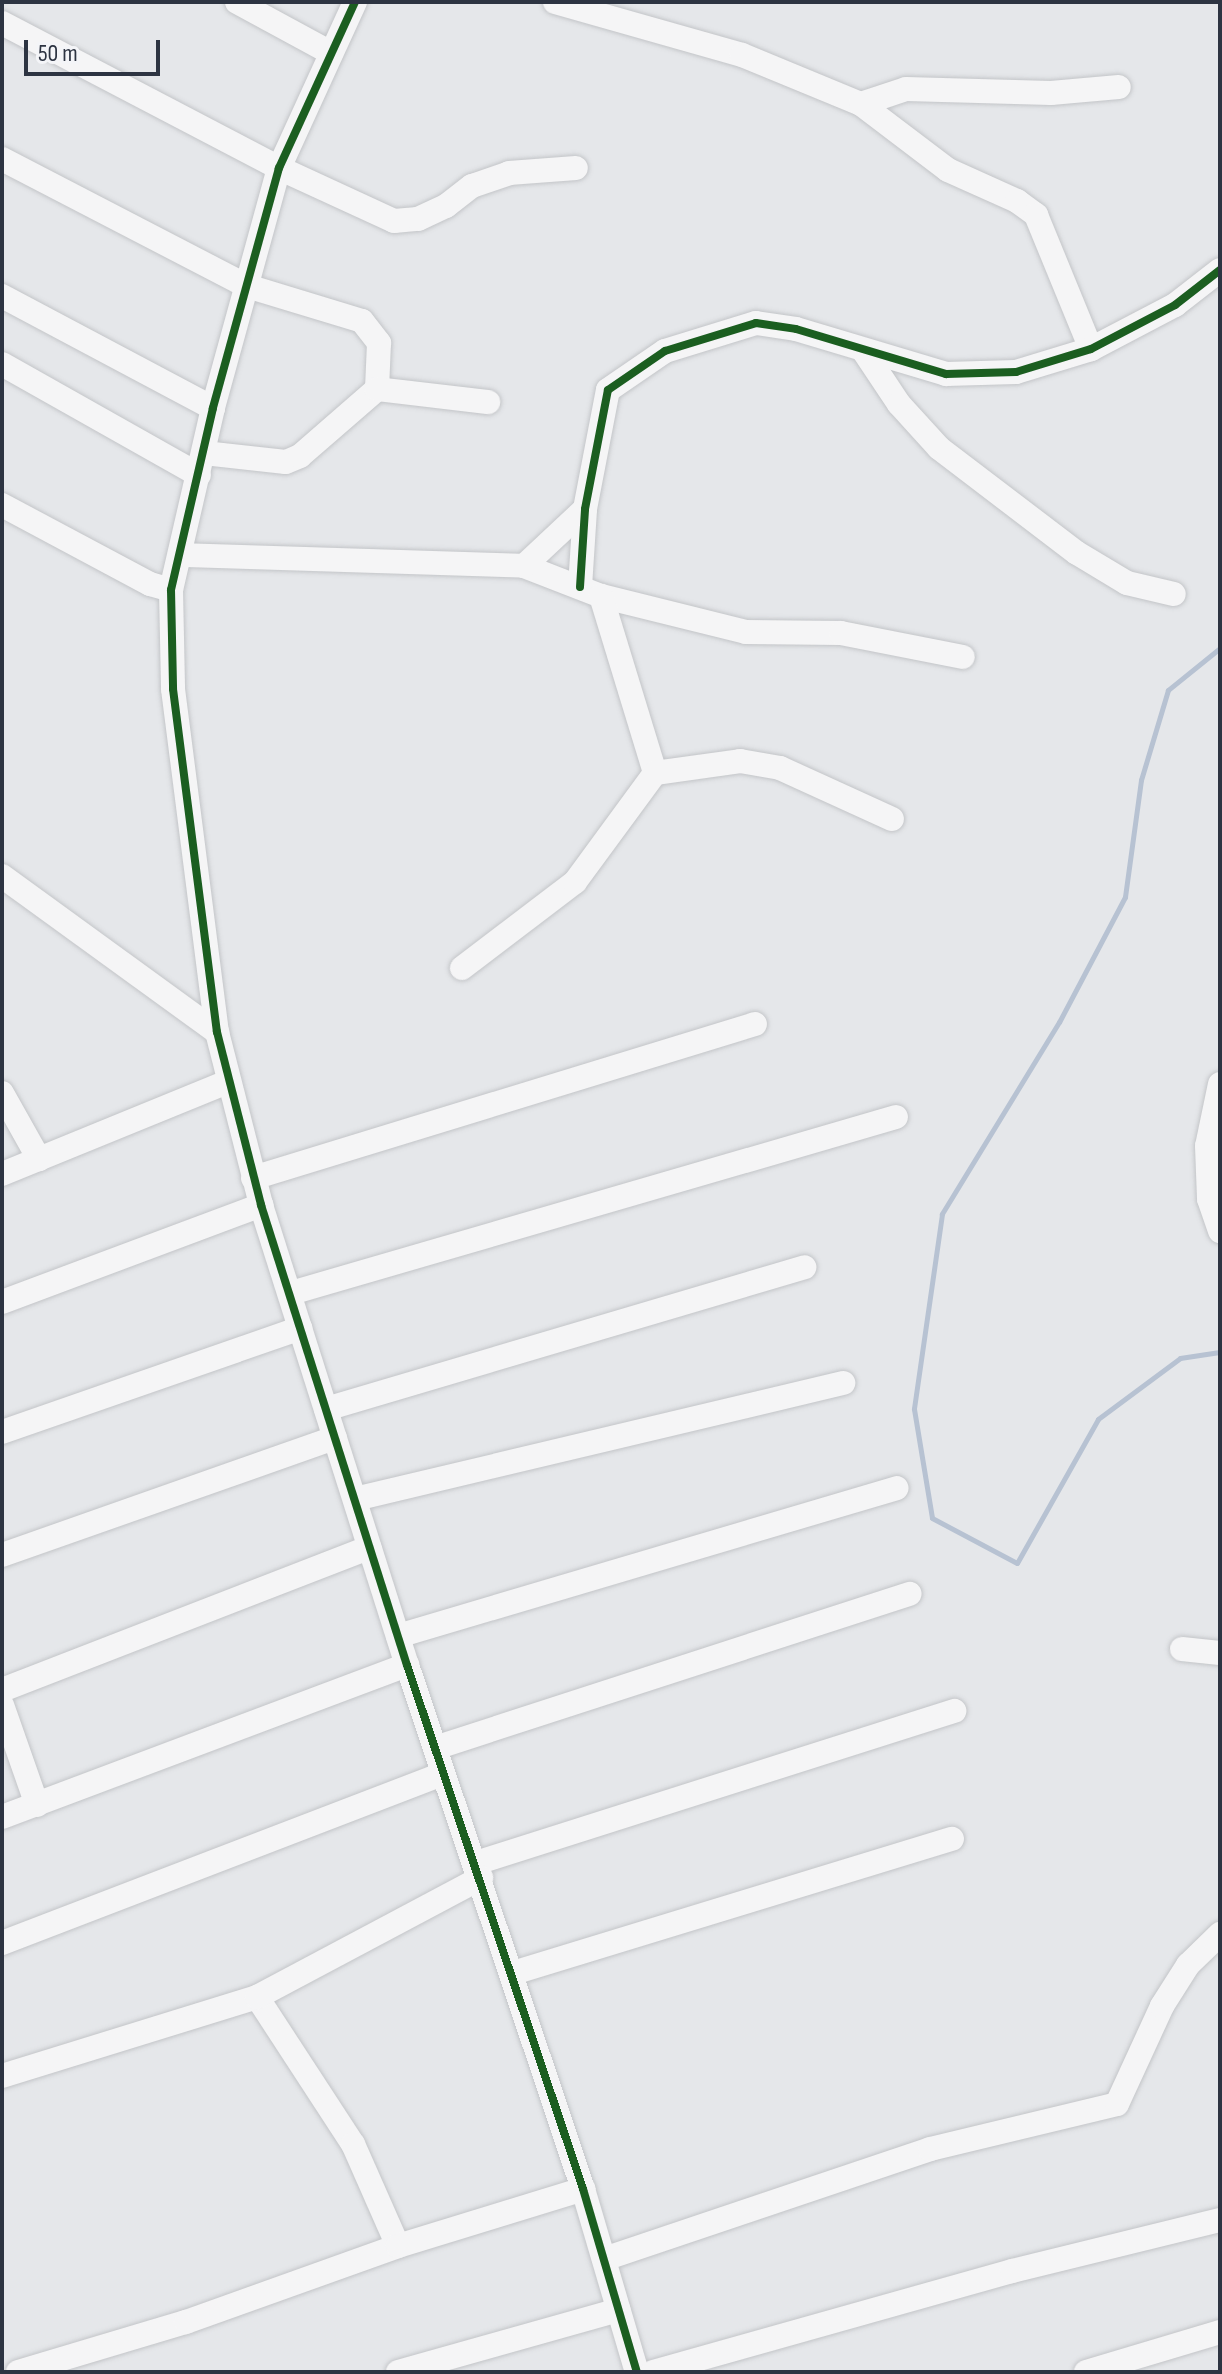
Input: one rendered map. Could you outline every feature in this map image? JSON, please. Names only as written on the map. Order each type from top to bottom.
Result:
[{"type":"street","points":[[237,2],[331,53]]},
{"type":"street","points":[[355,2],[279,168],[213,408],[182,555],[171,590],[173,689],[217,1032],[253,1178],[407,1665],[479,1871],[583,2189],[637,2372]]},
{"type":"street","points":[[555,2],[742,55],[861,104],[948,170],[1036,215],[1091,349]]},
{"type":"street","points":[[2,23],[279,168],[394,221],[418,219],[446,206],[472,186],[509,173],[576,168]]},
{"type":"street","points":[[861,104],[906,89],[1051,93],[1119,87]]},
{"type":"street","points":[[2,159],[247,286],[362,321],[379,343],[377,389],[300,456],[286,462],[201,464],[2,364]]},
{"type":"street","points":[[655,773],[590,592],[585,509],[608,390],[631,370],[665,351],[756,323],[946,374],[1016,372],[1091,349],[1175,305],[1220,270]]},
{"type":"street","points":[[2,296],[213,408]]},
{"type":"street","points":[[863,350],[899,404],[939,448],[1077,553],[1127,583],[1174,594]]},
{"type":"street","points":[[377,389],[488,402]]},
{"type":"street","points":[[2,505],[150,584],[171,590]]},
{"type":"street","points":[[524,566],[585,509]]},
{"type":"street","points":[[182,555],[524,566],[590,592],[746,632],[841,633],[963,657]]},
{"type":"street","points":[[462,968],[575,882],[593,864],[638,790],[655,773],[740,761],[780,768],[892,819]]},
{"type":"street","points":[[2,876],[217,1032]]},
{"type":"street","points":[[253,1178],[755,1024]]},
{"type":"street","points":[[2,1174],[227,1082]]},
{"type":"street","points":[[1220,1084],[1207,1146],[1209,1199],[1220,1231]]},
{"type":"street","points":[[2,1093],[39,1159]]},
{"type":"street","points":[[291,1293],[896,1117]]},
{"type":"street","points":[[2,1302],[261,1205]]},
{"type":"street","points":[[326,1409],[804,1267]]},
{"type":"street","points":[[2,1432],[300,1328]]},
{"type":"street","points":[[355,1499],[843,1383]]},
{"type":"street","points":[[2,1555],[335,1438]]},
{"type":"street","points":[[398,1636],[897,1488]]},
{"type":"street","points":[[2,1690],[369,1548]]},
{"type":"street","points":[[435,1748],[910,1594]]},
{"type":"street","points":[[1182,1649],[1220,1653]]},
{"type":"street","points":[[2,1817],[407,1665]]},
{"type":"street","points":[[2,1705],[37,1805]]},
{"type":"street","points":[[2,2076],[257,1997],[479,1871],[954,1711]]},
{"type":"street","points":[[2,1943],[443,1774]]},
{"type":"street","points":[[513,1973],[952,1839]]},
{"type":"street","points":[[604,2259],[930,2149],[1117,2104],[1162,2006],[1188,1965],[1220,1934]]},
{"type":"street","points":[[257,1997],[353,2144],[398,2246]]},
{"type":"street","points":[[18,2372],[186,2322],[398,2246],[583,2189]]},
{"type":"street","points":[[653,2372],[1012,2271],[1220,2220]]},
{"type":"street","points":[[398,2372],[618,2310]]},
{"type":"street","points":[[1086,2372],[1220,2332]]},
{"type":"waterway","points":[[1220,648],[1168,690],[1141,780],[1125,897],[1059,1022],[942,1214],[914,1409],[932,1518],[1017,1563],[1098,1419],[1180,1358],[1220,1352]]},
{"type":"cycle path","points":[[355,2],[279,168],[213,408],[171,590],[173,689],[217,1032],[261,1205],[407,1665],[583,2189],[637,2372]]},
{"type":"cycle path","points":[[580,587],[585,509],[608,390],[665,351],[756,323],[796,329],[946,374],[1016,372],[1091,349],[1175,305],[1220,270]]}]
